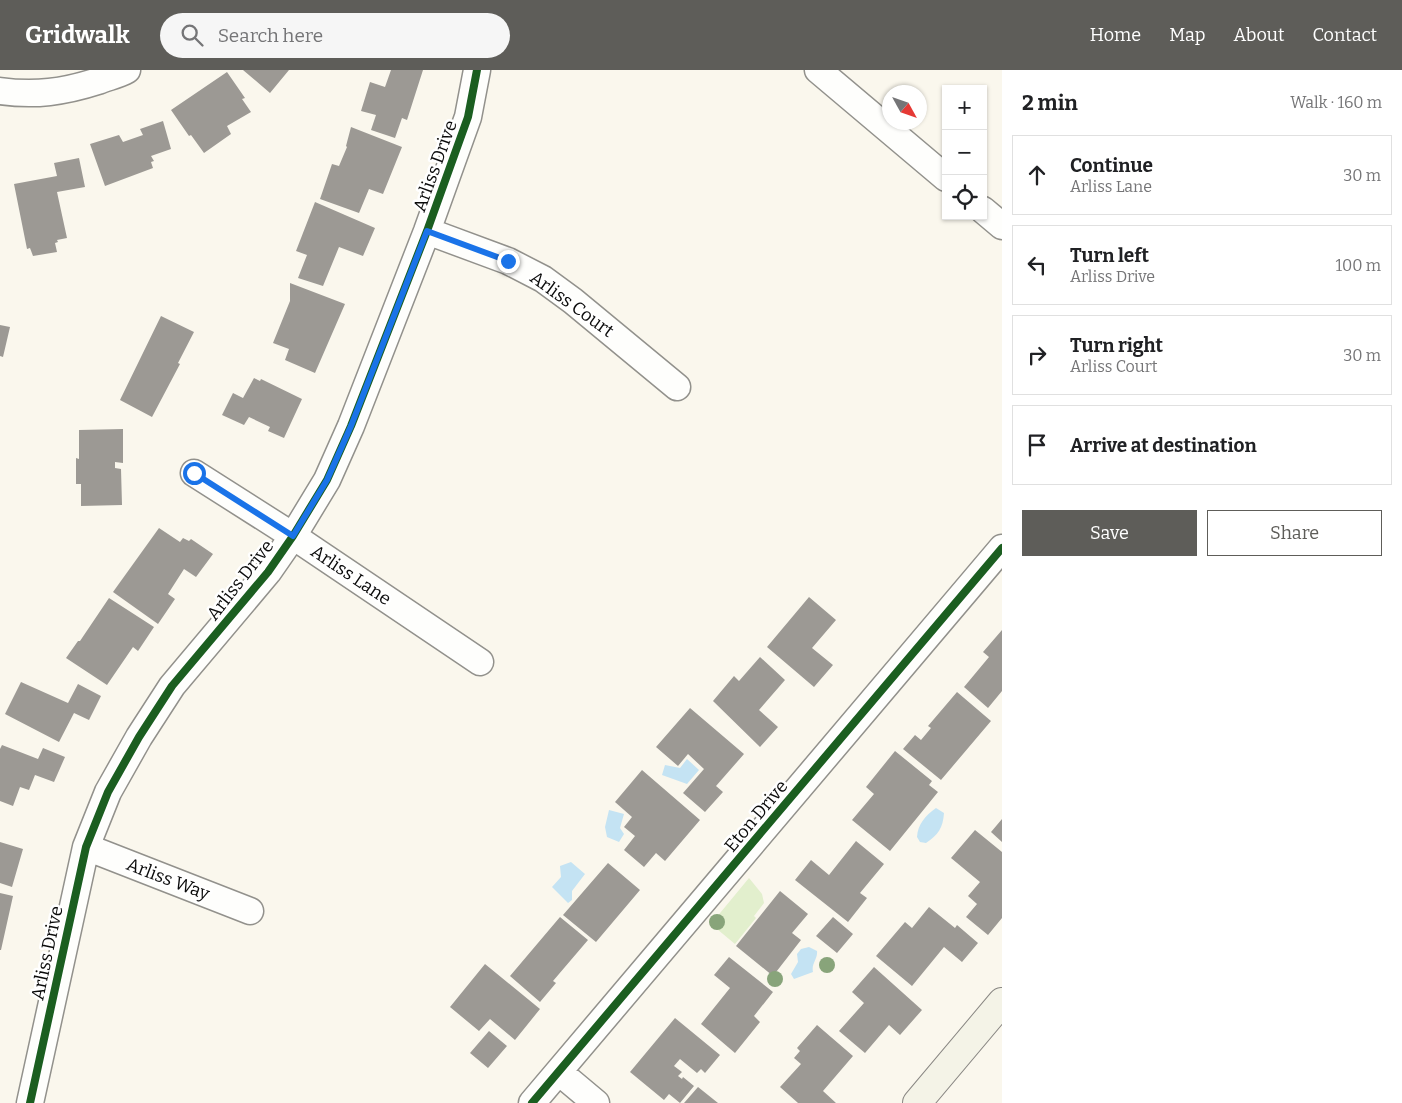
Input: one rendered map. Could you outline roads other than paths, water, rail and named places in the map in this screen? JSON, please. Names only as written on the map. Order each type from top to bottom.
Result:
[{"type":"street","points":[[0,91],[22,94],[50,93],[77,87],[128,70]]},
{"type":"street","name":"Arliss Drive","points":[[30,1103],[86,847],[108,792],[139,737],[172,686],[268,572],[293,536],[327,480],[351,426],[427,231],[468,117],[477,70]]},
{"type":"street","points":[[818,70],[942,175]]},
{"type":"street","points":[[987,213],[1002,226]]},
{"type":"street","name":"Arliss Court","points":[[427,231],[508,261],[543,280],[573,301],[677,387]]},
{"type":"street","name":"Arliss Lane","points":[[194,473],[293,536],[480,662]]},
{"type":"street","name":"Eton Drive","points":[[532,1103],[1002,548]]},
{"type":"street","name":"Arliss Way","points":[[86,847],[250,911]]},
{"type":"street","points":[[917,1103],[1002,1002]]},
{"type":"street","points":[[559,1072],[596,1103]]},
{"type":"water","points":[[687,759],[699,770],[687,784],[662,775],[665,765],[680,768]]},
{"type":"water","points":[[936,808],[944,813],[941,827],[937,834],[926,843],[920,842],[917,837],[921,824],[925,817]]},
{"type":"water","points":[[609,810],[624,814],[620,828],[624,834],[619,842],[607,837],[605,827]]},
{"type":"water","points":[[571,862],[585,874],[572,891],[572,900],[568,903],[552,887],[561,877],[560,866]]},
{"type":"water","points":[[809,947],[817,951],[813,972],[794,979],[791,974],[798,962],[797,954],[801,949]]}]
